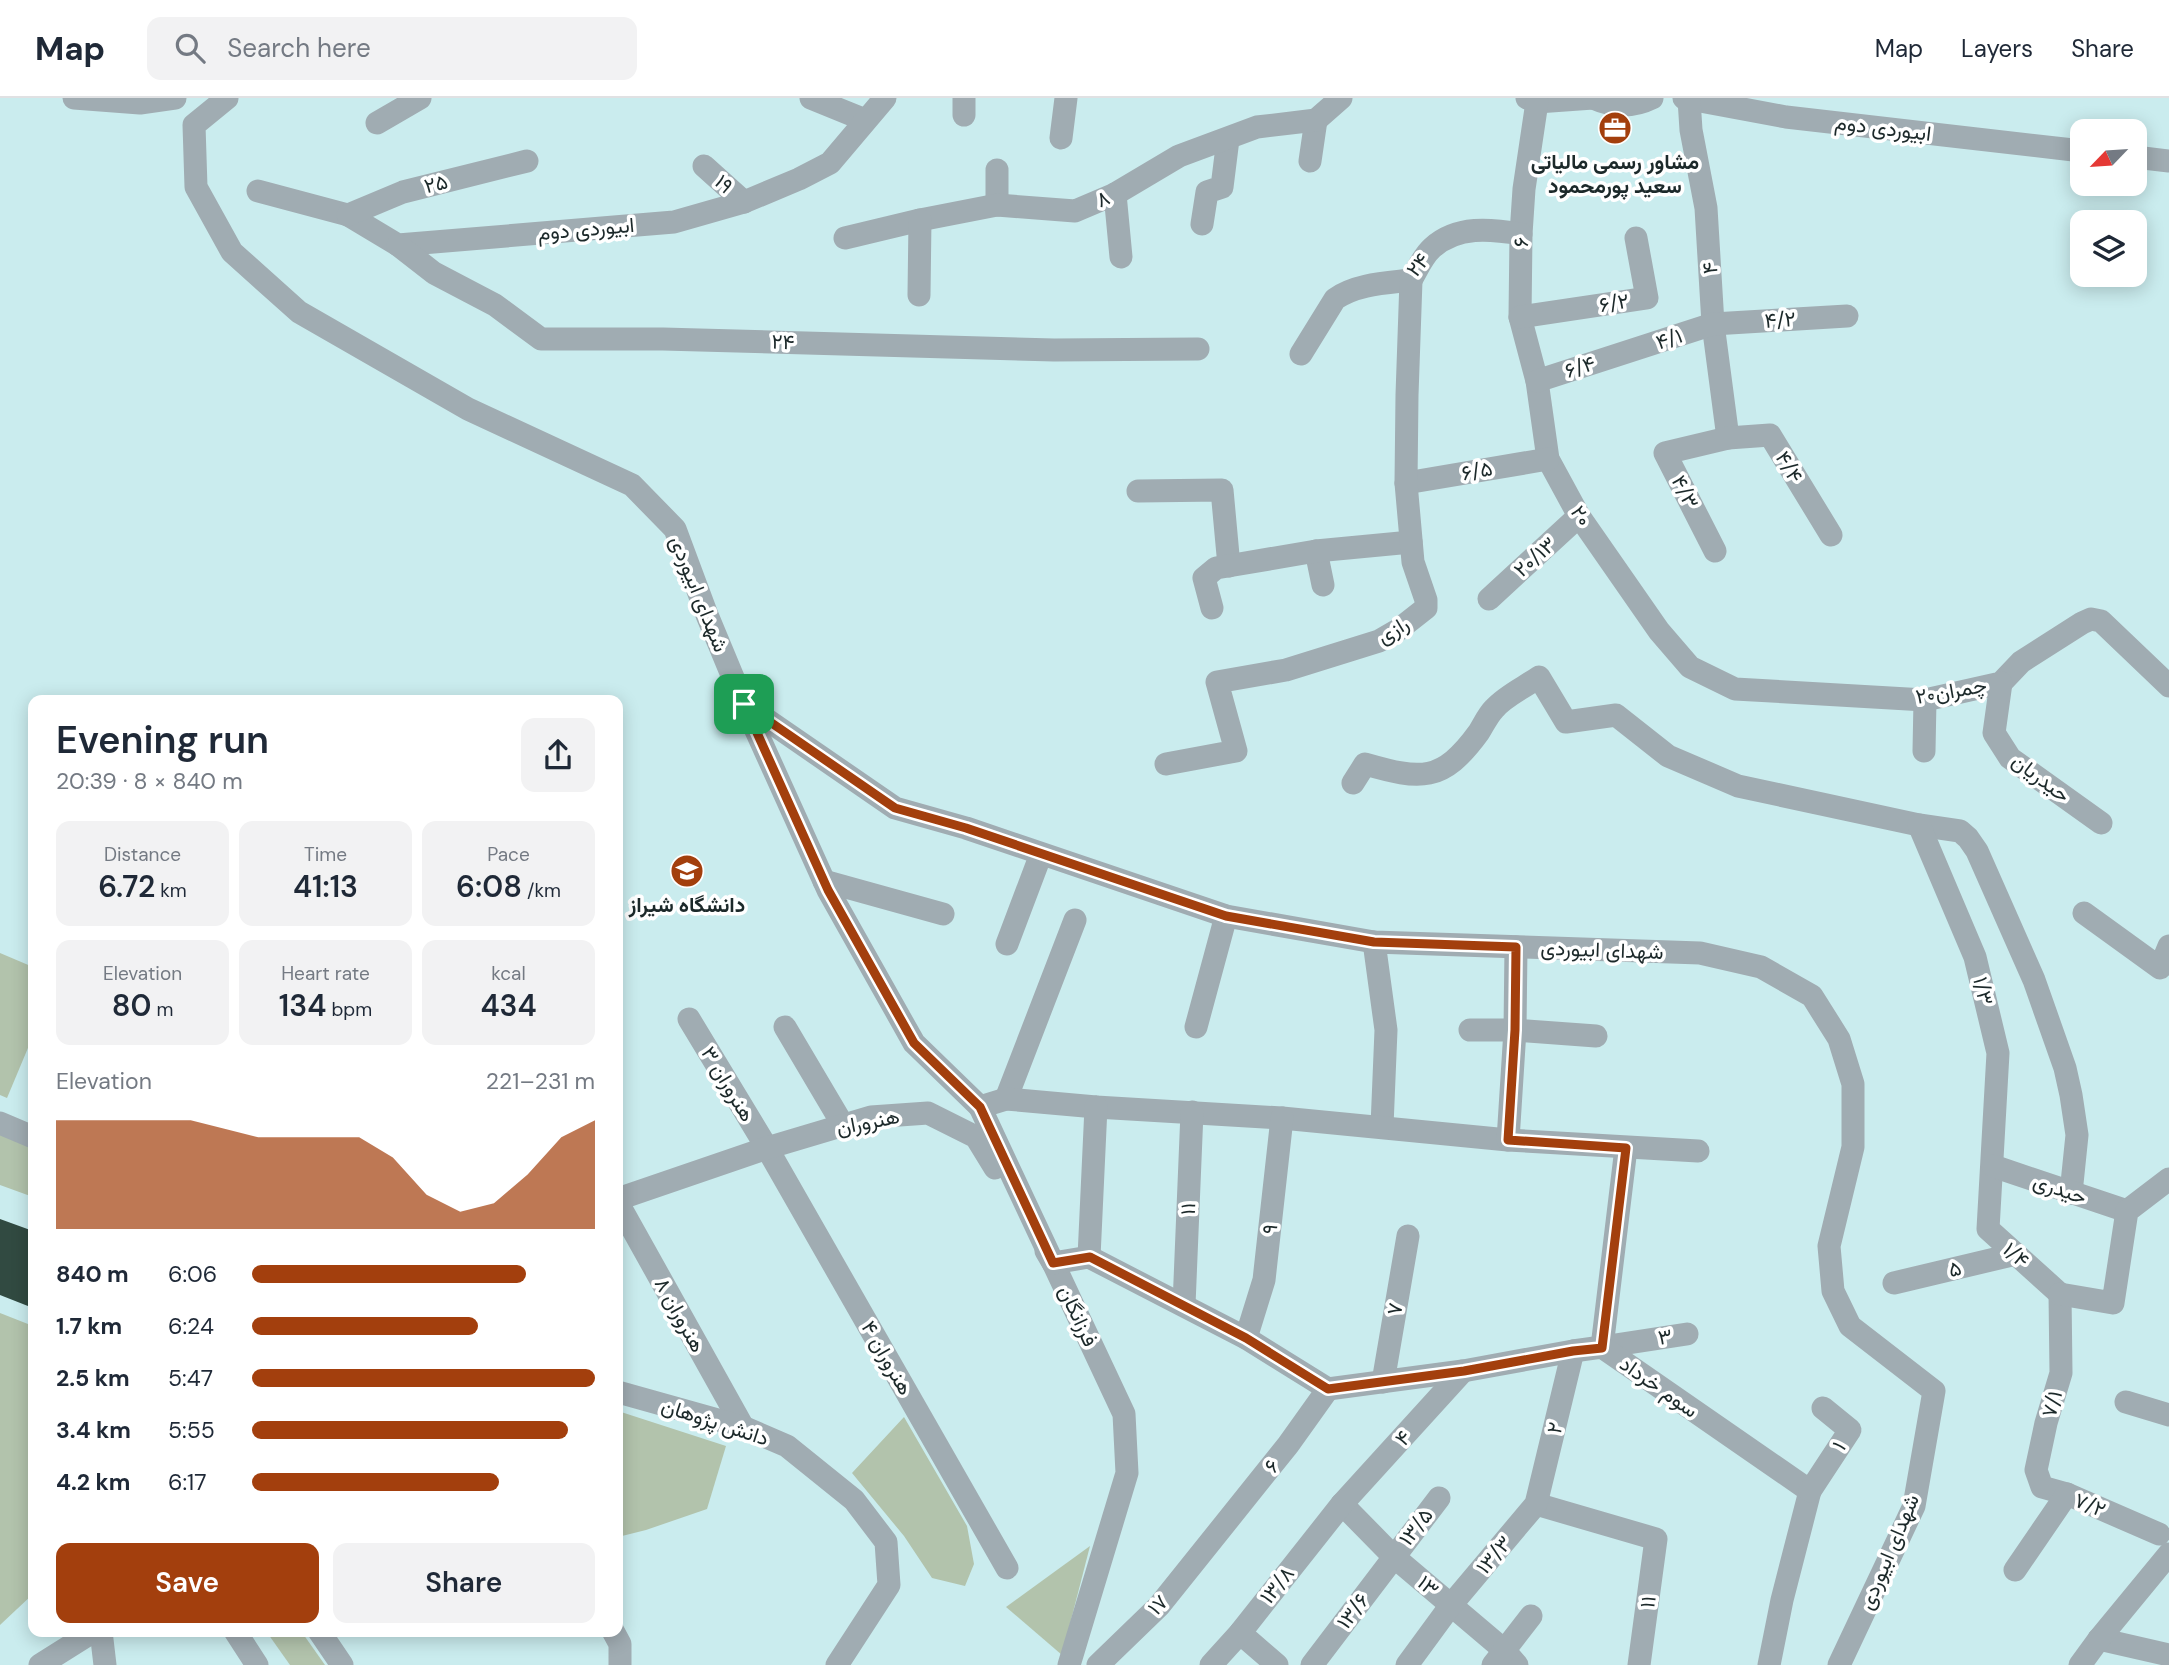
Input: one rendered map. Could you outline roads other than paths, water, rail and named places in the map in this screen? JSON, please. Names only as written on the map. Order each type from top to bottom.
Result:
[{"type":"street","points":[[74,98],[140,103],[174,98]]},
{"type":"street","name":"شهدای ابیوردی","points":[[227,98],[194,125],[194,138],[196,187],[232,252],[299,312],[388,364],[468,409],[632,485],[675,529],[744,704],[895,808],[966,828],[1226,916],[1374,942],[1700,953],[1761,967],[1812,996],[1839,1039],[1853,1084],[1853,1147],[1829,1245],[1833,1291],[1850,1326],[1934,1391],[1914,1506],[1839,1665]]},
{"type":"street","points":[[377,123],[421,98]]},
{"type":"street","points":[[811,98],[865,120]]},
{"type":"street","name":"ابیوردی دوم","points":[[398,245],[674,222],[744,202],[830,163],[885,98]]},
{"type":"street","points":[[1061,138],[1066,98]]},
{"type":"street","points":[[1310,162],[1316,120],[1341,98]]},
{"type":"street","points":[[1532,100],[1593,98],[1615,106],[1626,106],[1652,98]]},
{"type":"street","name":"ابیوردی دوم","points":[[1687,98],[1785,107],[2070,149]]},
{"type":"street","name":"۴","points":[[1687,98],[1706,208],[1713,324],[1728,438]]},
{"type":"street","name":"۶","points":[[1532,100],[1521,234],[1520,317],[1537,381]]},
{"type":"street","name":"۸","points":[[845,238],[997,205],[1075,211],[1115,194],[1179,156],[1257,127],[1316,120]]},
{"type":"street","points":[[1202,224],[1207,192],[1222,187],[1228,139]]},
{"type":"street","points":[[2147,158],[2169,161]]},
{"type":"street","name":"۲۵","points":[[348,215],[403,192],[527,161]]},
{"type":"street","name":"۱۹","points":[[704,166],[744,202]]},
{"type":"street","points":[[997,170],[997,205]]},
{"type":"street","points":[[258,191],[348,215],[398,245]]},
{"type":"street","points":[[1115,194],[1121,257]]},
{"type":"street","points":[[919,295],[920,220]]},
{"type":"street","name":"۲۴","points":[[1301,354],[1335,299],[1342,295],[1375,285],[1411,280],[1430,250],[1457,233],[1497,230],[1521,234]]},
{"type":"street","name":"۶/۲","points":[[1520,317],[1647,298],[1636,238]]},
{"type":"street","name":"۲۴","points":[[398,245],[434,273],[495,305],[541,340],[663,339],[1054,350],[1198,349]]},
{"type":"street","name":"رازی","points":[[1166,764],[1236,751],[1217,682],[1286,670],[1379,641],[1426,608],[1426,600],[1413,562],[1406,483],[1411,280]]},
{"type":"street","name":"۴/۲","points":[[1713,324],[1847,316]]},
{"type":"street","name":"۴/۱","points":[[1624,353],[1713,324]]},
{"type":"street","name":"۶/۴","points":[[1537,381],[1624,353]]},
{"type":"street","name":"۲۰","points":[[1537,381],[1548,458],[1580,516],[1663,636]]},
{"type":"street","name":"۴/۴","points":[[1728,438],[1770,435],[1831,535]]},
{"type":"street","name":"۴/۳","points":[[1715,551],[1665,453],[1728,438]]},
{"type":"street","name":"۶/۵","points":[[1406,483],[1548,458]]},
{"type":"street","points":[[1138,491],[1222,490],[1229,566]]},
{"type":"street","name":"۲۰/۱۳","points":[[1489,599],[1580,516]]},
{"type":"street","points":[[1212,608],[1204,579],[1216,568],[1316,551],[1411,542]]},
{"type":"street","points":[[1316,551],[1323,585]]},
{"type":"street","name":"چمران۲۰","points":[[1663,636],[1690,667],[1735,689],[1925,700],[2001,682],[2021,662],[2082,622],[2091,620],[2101,621],[2169,686]]},
{"type":"street","points":[[1353,783],[1365,764],[1399,774],[1432,774],[1453,761],[1477,734],[1495,707],[1539,677],[1566,722],[1616,715],[1668,756],[1738,786],[1919,825],[1960,831],[1977,851],[2029,967],[2058,1049],[2071,1095],[2077,1135],[2071,1193]]},
{"type":"street","name":"حیدریان","points":[[2001,682],[1994,733],[2010,758],[2101,823]]},
{"type":"street","points":[[1924,751],[1925,700]]},
{"type":"street","name":"فرزانگان","points":[[744,704],[824,881],[914,1043],[980,1107],[1124,1413],[1127,1473],[1069,1665]]},
{"type":"street","name":"۱/۳","points":[[1919,825],[1975,957],[1998,1053],[1993,1166]]},
{"type":"street","points":[[1007,944],[1041,854]]},
{"type":"street","points":[[824,881],[943,914]]},
{"type":"street","points":[[2084,913],[2160,968],[2169,946]]},
{"type":"street","points":[[1196,1027],[1226,916]]},
{"type":"street","points":[[1006,1099],[1075,920]]},
{"type":"street","points":[[1374,942],[1386,1030],[1382,1126]]},
{"type":"street","points":[[1508,1140],[1515,1030],[1516,947]]},
{"type":"street","name":"هنروران ۳","points":[[689,1019],[767,1148]]},
{"type":"street","points":[[785,1027],[843,1125]]},
{"type":"street","points":[[1470,1030],[1515,1030],[1596,1036]]},
{"type":"street","points":[[980,1107],[1006,1099],[1382,1126],[1508,1140],[1698,1151]]},
{"type":"street","points":[[1090,1257],[1096,1107]]},
{"type":"street","name":"۱۱","points":[[1184,1305],[1192,1112]]},
{"type":"street","name":"هنروران","points":[[623,1199],[767,1148],[871,1117],[928,1113],[976,1137],[1053,1263]]},
{"type":"street","name":"۹","points":[[1246,1338],[1264,1280],[1282,1118]]},
{"type":"street","points":[[0,1123],[28,1136]]},
{"type":"street","name":"هنروران ۴","points":[[767,1148],[1007,1568]]},
{"type":"street","points":[[1602,1348],[1626,1148]]},
{"type":"street","name":"حیدری","points":[[1993,1166],[2127,1211]]},
{"type":"street","name":"۱/۴","points":[[1993,1166],[1989,1229],[2060,1294]]},
{"type":"street","points":[[2060,1294],[2113,1303],[2127,1211],[2169,1179]]},
{"type":"street","name":"هنروران ۸","points":[[623,1210],[743,1427]]},
{"type":"street","name":"۷","points":[[1383,1382],[1408,1236]]},
{"type":"street","name":"۵","points":[[1894,1283],[2016,1254]]},
{"type":"street","points":[[1053,1263],[1090,1257],[1246,1338],[1328,1389]]},
{"type":"street","name":"۷/۱","points":[[2060,1294],[2061,1373],[2036,1470],[2042,1488],[2067,1494]]},
{"type":"street","name":"۳","points":[[1602,1348],[1687,1334]]},
{"type":"street","name":"سوم خرداد","points":[[1328,1389],[1464,1371],[1602,1348],[1810,1491]]},
{"type":"street","name":"۲","points":[[1536,1504],[1573,1351]]},
{"type":"street","name":"۴","points":[[1342,1504],[1464,1371]]},
{"type":"street","name":"۶","points":[[1213,1540],[1288,1445],[1328,1389]]},
{"type":"street","name":"دانش پژوهان","points":[[623,1393],[743,1427],[787,1446],[854,1500],[886,1542],[889,1585],[837,1665]]},
{"type":"street","points":[[2126,1402],[2169,1415]]},
{"type":"street","name":"۱","points":[[1810,1491],[1850,1430],[1823,1408]]},
{"type":"street","points":[[1769,1665],[1782,1600],[1810,1491]]},
{"type":"street","name":"۷/۲","points":[[2015,1570],[2067,1494],[2164,1544]]},
{"type":"street","name":"۱۳/۵","points":[[1394,1556],[1439,1497]]},
{"type":"street","name":"۱۳","points":[[1342,1504],[1394,1556],[1451,1605],[1505,1660]]},
{"type":"street","name":"۱۳/۸","points":[[1211,1665],[1240,1633],[1342,1504]]},
{"type":"street","name":"۱۱","points":[[1536,1504],[1656,1539],[1639,1665]]},
{"type":"street","name":"۱۳/۳","points":[[1407,1665],[1451,1605],[1536,1504]]},
{"type":"street","name":"۱۷","points":[[1098,1665],[1159,1606],[1213,1540]]},
{"type":"street","points":[[2080,1665],[2164,1544]]},
{"type":"street","name":"۱۳/۶","points":[[1312,1665],[1394,1556]]},
{"type":"street","points":[[1505,1660],[1531,1616]]},
{"type":"street","points":[[1240,1633],[1277,1665]]},
{"type":"street","points":[[40,1665],[84,1637]]},
{"type":"street","points":[[102,1637],[105,1665]]},
{"type":"street","points":[[239,1637],[257,1665]]},
{"type":"street","points":[[323,1637],[342,1665]]},
{"type":"street","points":[[616,1637],[620,1644],[620,1665]]},
{"type":"street","points":[[2099,1639],[2169,1655]]},
{"type":"place","name":"مشاور رسمی مالیاتی سعید پورمحمود","points":[[1615,128]]},
{"type":"place","name":"دانشگاه شیراز","points":[[687,871]]}]
